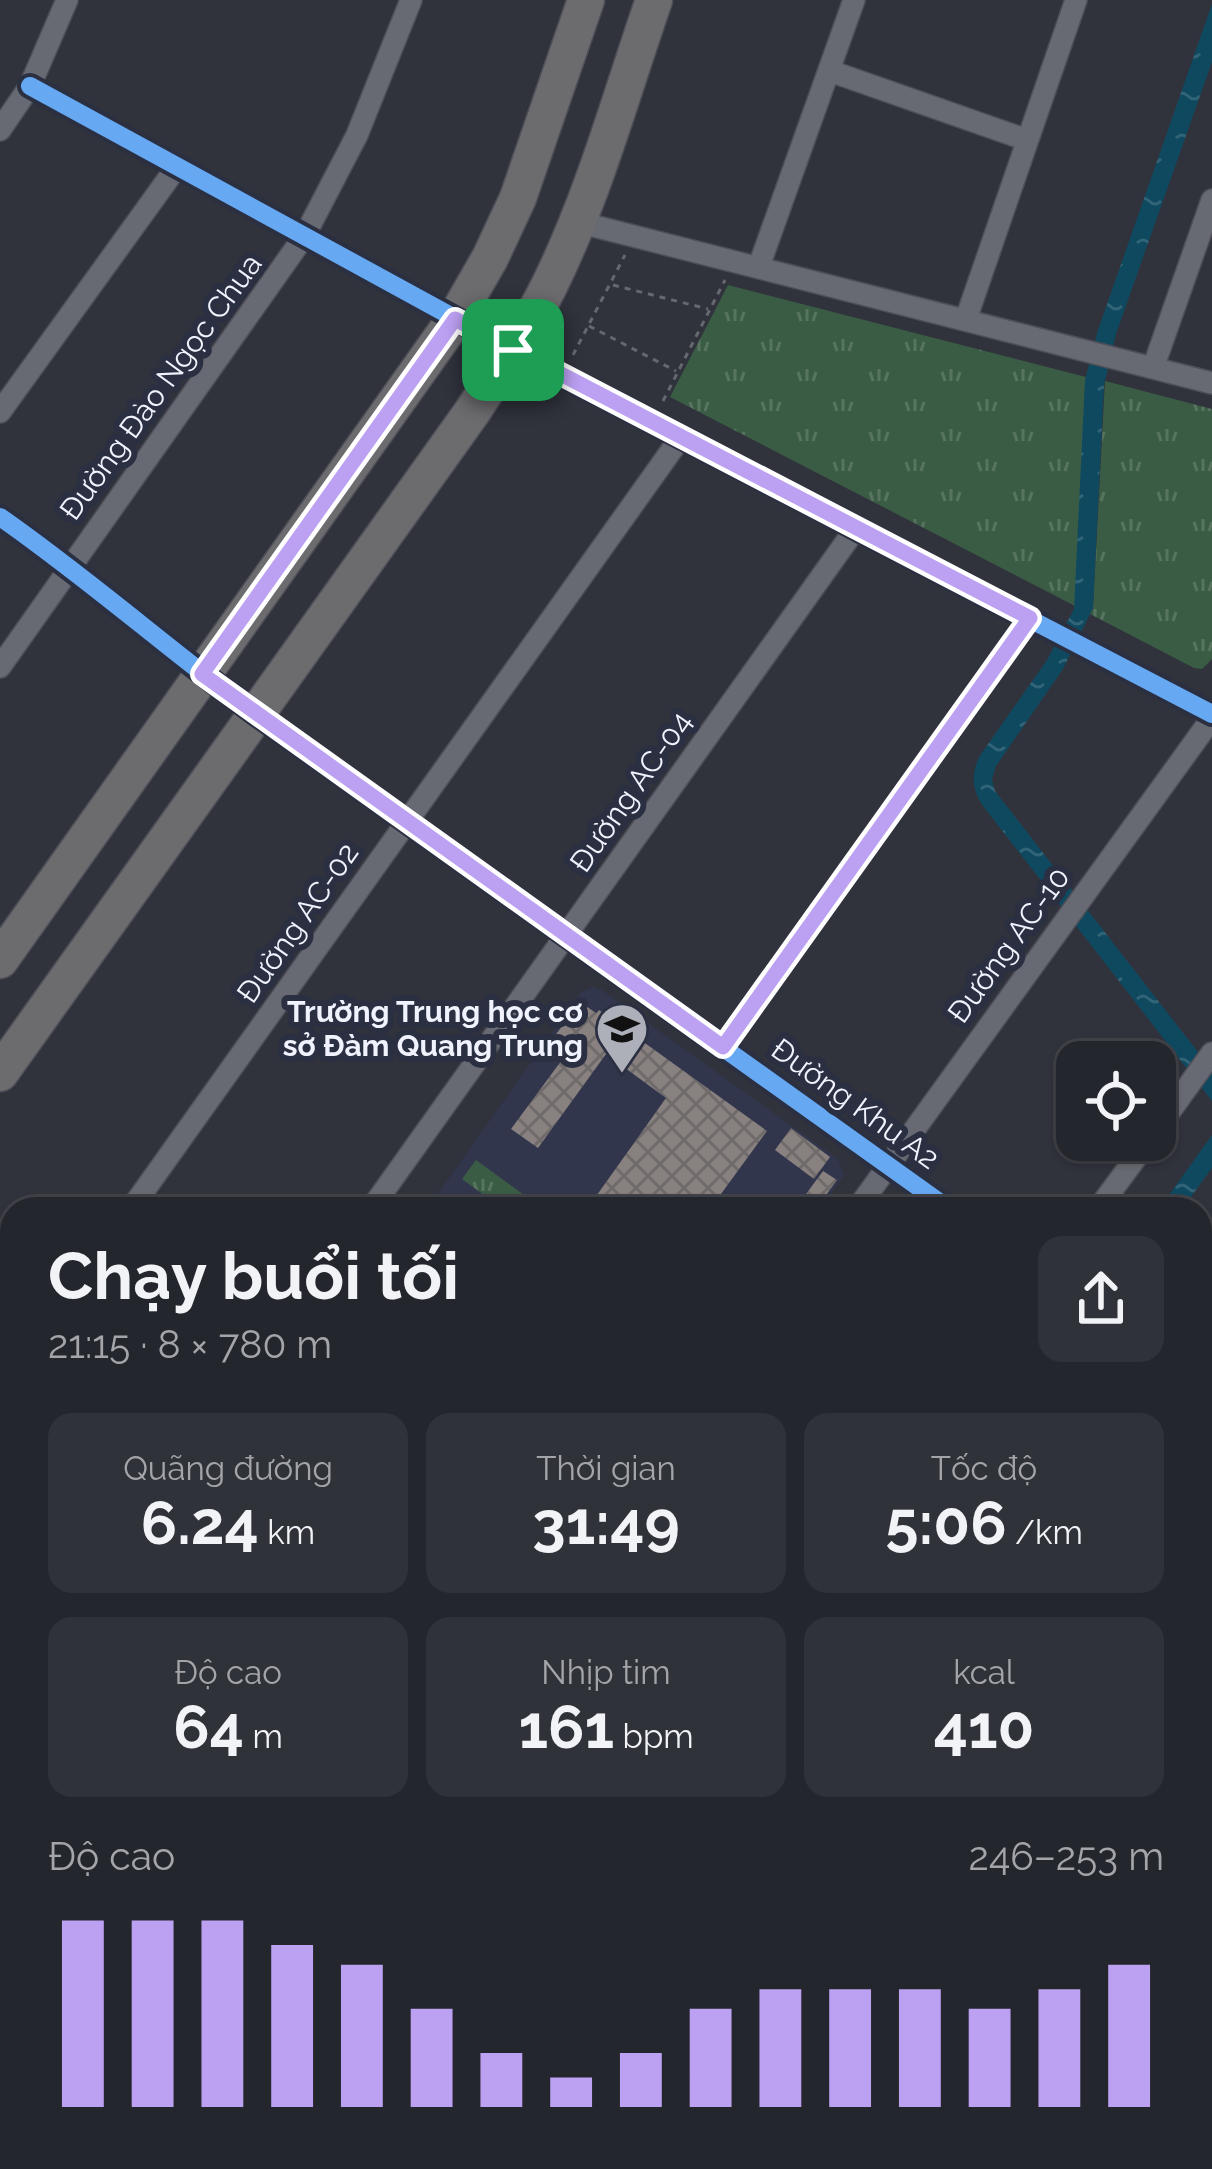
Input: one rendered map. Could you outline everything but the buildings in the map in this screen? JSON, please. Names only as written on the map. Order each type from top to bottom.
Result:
[{"type":"main road","points":[[0,960],[455,319],[518,198],[586,0]]},
{"type":"main road","points":[[0,1072],[513,350],[578,222],[654,0]]},
{"type":"street","points":[[0,130],[29,86],[67,0]]},
{"type":"street","name":"Đường Đào Ngọc Chua","points":[[0,667],[305,235],[357,135],[411,0]]},
{"type":"street","points":[[759,266],[854,0]]},
{"type":"street","points":[[966,319],[1076,0]]},
{"type":"street","points":[[830,71],[1028,140]]},
{"type":"street","points":[[29,86],[513,350],[1212,716]]},
{"type":"street","points":[[0,412],[176,168]]},
{"type":"street","points":[[1153,368],[1212,200]]},
{"type":"street","points":[[578,222],[1212,383]]},
{"type":"street","name":"Đường AC-02","points":[[140,1197],[681,437]]},
{"type":"street","name":"Đường Khu A2","points":[[0,517],[70,566],[256,714],[933,1197]]},
{"type":"street","name":"Đường AC-04","points":[[380,1197],[856,528]]},
{"type":"street","points":[[723,1047],[1039,623]]},
{"type":"street","name":"Đường AC-10","points":[[865,1197],[1212,716]]},
{"type":"street","points":[[1176,1103],[1211,1054]]},
{"type":"street","points":[[1107,1197],[1133,1161]]},
{"type":"path","points":[[573,355],[627,251]]},
{"type":"path","points":[[663,401],[727,277]]},
{"type":"path","points":[[609,284],[710,310]]},
{"type":"path","points":[[589,326],[678,372]]},
{"type":"shaded area","name":"Trường Trung học cơ sở Đàm Quang Trung","points":[[592,987],[602,990],[838,1159],[844,1175],[829,1197],[436,1197],[581,992]]},
{"type":"green space","points":[[728,285],[1086,377],[1075,606],[670,397]]},
{"type":"green space","points":[[1105,381],[1212,409],[1212,659],[1202,669],[1090,614]]},
{"type":"green space","points":[[476,1160],[524,1195],[487,1197],[462,1179]]},
{"type":"water","points":[[1212,4],[1212,62],[1116,334],[1104,385],[1093,608],[1063,669],[996,766],[992,779],[995,791],[1212,1070],[1212,1101],[1176,1055],[1176,1041],[1165,1041],[983,806],[975,788],[979,757],[1047,660],[1074,609],[1085,380],[1098,330]]},
{"type":"water","points":[[1212,1135],[1212,1168],[1191,1197],[1168,1197]]},
{"type":"cycle path","points":[[30,86],[513,350],[1212,714]]},
{"type":"cycle path","points":[[0,517],[256,714],[932,1197]]},
{"type":"place","name":"Trường Trung học cơ sở Đàm Quang Trung","points":[[622,1075]]},
{"type":"route","points":[[455,319],[513,350],[1030,618],[723,1047],[202,674],[455,319]]}]
